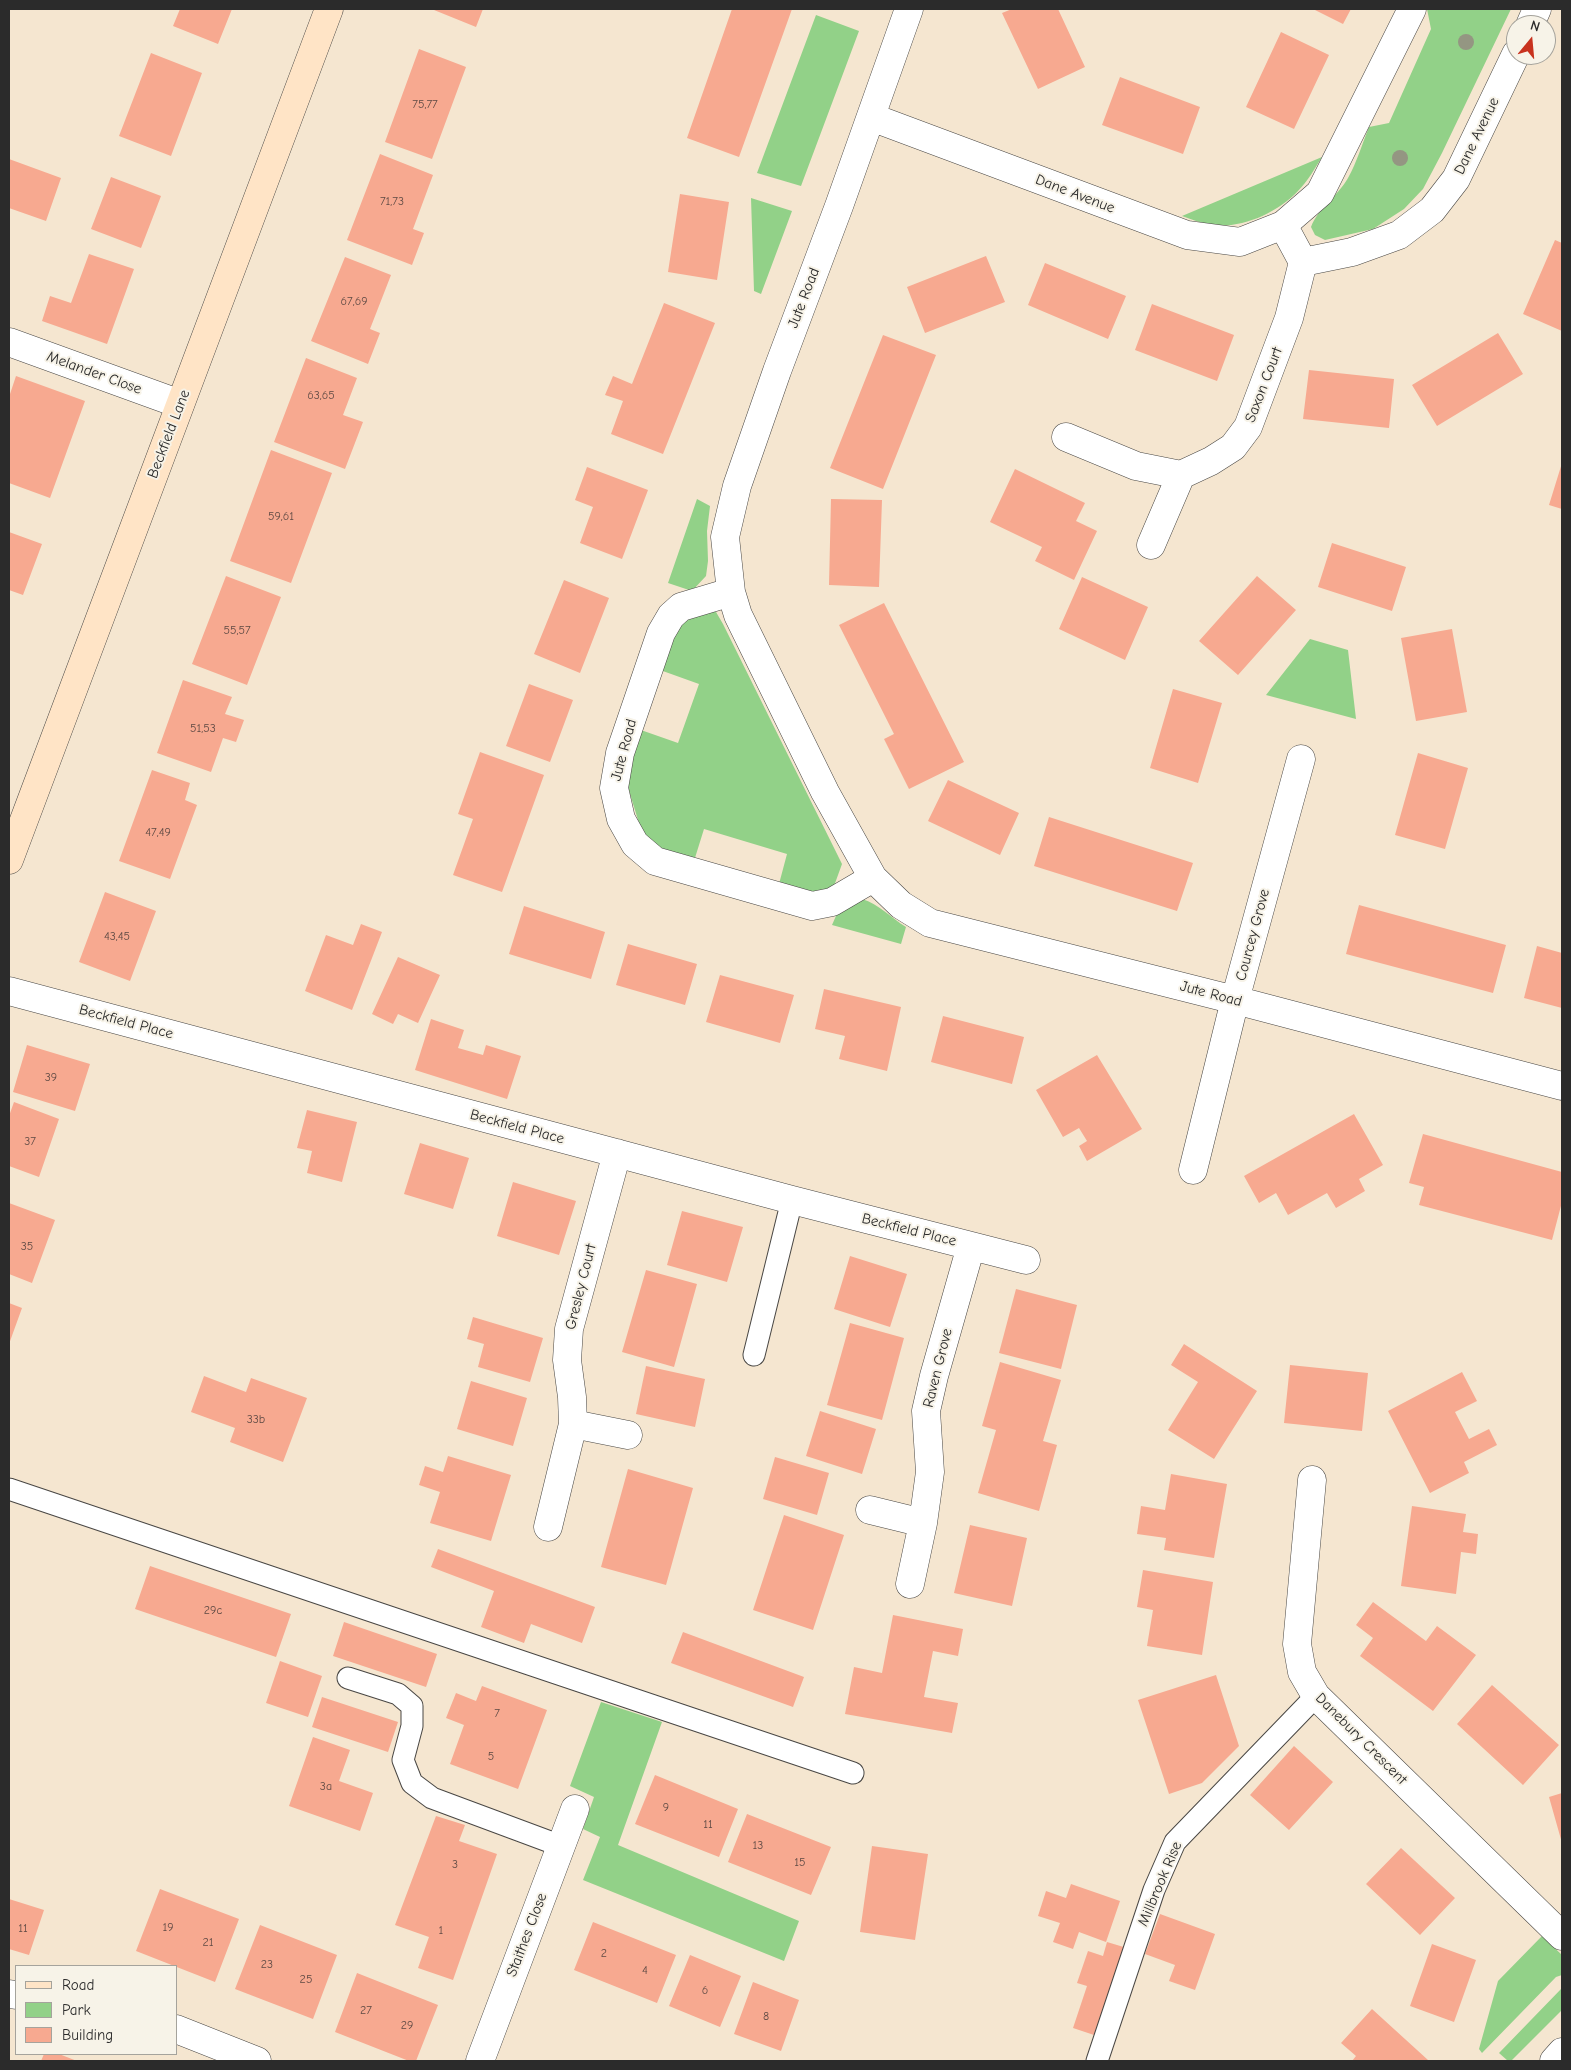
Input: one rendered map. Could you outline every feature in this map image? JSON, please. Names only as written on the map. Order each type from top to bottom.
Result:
[{"type":"street","name":"Beckfield Lane","points":[[9,860],[329,9]]},
{"type":"street","name":"Jute Road","points":[[909,9],[737,486],[726,538],[731,592],[748,639],[825,792],[873,878],[901,905],[930,923],[1235,1000],[1562,1086]]},
{"type":"street","name":"Dane Avenue","points":[[871,117],[1186,236],[1240,242],[1283,225],[1320,193],[1412,9]]},
{"type":"street","name":"Dane Avenue","points":[[1303,262],[1352,252],[1399,235],[1432,210],[1456,179],[1511,65]]},
{"type":"street","points":[[1283,225],[1303,262]]},
{"type":"street","name":"Saxon Court","points":[[1181,475],[1211,462],[1233,447],[1248,427],[1289,318],[1303,262]]},
{"type":"street","name":"Melander Close","points":[[9,342],[180,404]]},
{"type":"street","points":[[1066,437],[1136,466],[1181,475],[1151,545]]},
{"type":"street","name":"Jute Road","points":[[731,592],[681,607],[671,616],[661,634],[620,753],[614,788],[620,819],[635,844],[655,861],[812,906],[832,902],[873,878]]},
{"type":"street","name":"Courcey Grove","points":[[1193,1170],[1235,1000],[1300,759]]},
{"type":"street","name":"Beckfield Place","points":[[9,991],[792,1200],[1026,1260]]},
{"type":"street","name":"Gresley Court","points":[[548,1527],[573,1424],[572,1397],[567,1360],[569,1329],[617,1153]]},
{"type":"street","name":"Raven Grove","points":[[910,1584],[923,1523],[930,1472],[926,1410],[971,1246]]},
{"type":"street","points":[[573,1424],[628,1435]]},
{"type":"street","name":"Danebury Crescent","points":[[1312,1480],[1297,1644],[1302,1672],[1316,1696],[1562,1936]]},
{"type":"street","points":[[870,1510],[923,1523]]},
{"type":"street","name":"Staithes Close","points":[[480,2061],[575,1809]]},
{"type":"street","points":[[178,2030],[257,2061]]},
{"type":"street","points":[[1554,2061],[1562,2052]]},
{"type":"lane","points":[[754,1355],[792,1200]]},
{"type":"lane","points":[[9,1489],[853,1772]]},
{"type":"lane","points":[[348,1678],[398,1694],[412,1706],[412,1726],[403,1760],[412,1783],[432,1798],[561,1846]]},
{"type":"lane","name":"Millbrook Rise","points":[[1097,2061],[1154,1890],[1174,1842],[1316,1696]]},
{"type":"green space","points":[[1427,9],[1511,9],[1508,15],[1506,15],[1506,19],[1423,189],[1404,209],[1373,229],[1325,240],[1315,235],[1311,227],[1314,220],[1348,178],[1369,127],[1389,123],[1431,29]]},
{"type":"green space","points":[[816,15],[859,31],[801,186],[757,173]]},
{"type":"green space","points":[[1322,157],[1308,179],[1290,199],[1258,218],[1223,226],[1211,225],[1182,216]]},
{"type":"green space","points":[[751,198],[792,211],[761,294],[754,291]]},
{"type":"green space","points":[[697,499],[710,506],[707,531],[708,561],[706,576],[692,591],[668,583]]},
{"type":"green space","points":[[703,610],[716,612],[723,624],[842,864],[834,886],[819,896],[779,884],[787,854],[704,829],[694,861],[659,851],[642,833],[623,771],[638,729],[678,743],[699,684],[660,670],[670,642],[679,626],[685,619]]},
{"type":"green space","points":[[1310,639],[1348,650],[1356,719],[1266,695]]},
{"type":"green space","points":[[862,899],[879,908],[906,927],[901,944],[832,925],[839,909]]},
{"type":"green space","points":[[601,1702],[662,1722],[618,1845],[799,1921],[784,1961],[583,1880],[600,1837],[583,1829],[594,1797],[570,1786]]},
{"type":"green space","points":[[1542,1936],[1562,1955],[1562,1975],[1556,1977],[1482,2053],[1479,2049],[1498,1981]]},
{"type":"green space","points":[[1562,1988],[1562,2010],[1511,2061],[1508,2061],[1499,2053]]},
{"type":"building","points":[[180,9],[232,9],[218,44],[173,26]]},
{"type":"building","points":[[435,9],[483,9],[476,27]]},
{"type":"building","points":[[732,9],[792,9],[739,157],[687,138]]},
{"type":"building","points":[[1012,9],[1058,9],[1085,67],[1038,89],[1002,13]]},
{"type":"building","points":[[1313,9],[1351,9],[1343,24]]},
{"type":"building","points":[[1281,32],[1329,55],[1294,129],[1246,107]]},
{"type":"building","points":[[419,49],[466,67],[432,159],[385,142]]},
{"type":"building","points":[[151,53],[202,73],[171,156],[119,136]]},
{"type":"building","points":[[1120,77],[1200,107],[1183,154],[1102,125]]},
{"type":"building","points":[[380,154],[433,175],[413,229],[424,233],[412,265],[347,240]]},
{"type":"building","points":[[9,159],[61,178],[46,221],[9,208]]},
{"type":"building","points":[[111,177],[161,196],[141,248],[91,229]]},
{"type":"building","points":[[680,194],[729,202],[717,280],[668,272]]},
{"type":"building","points":[[1555,240],[1562,243],[1562,331],[1523,314]]},
{"type":"building","points":[[89,254],[134,269],[107,344],[42,321],[50,296],[71,303]]},
{"type":"building","points":[[986,256],[1005,302],[925,333],[907,287]]},
{"type":"building","points":[[345,257],[391,275],[370,329],[380,333],[368,364],[311,341]]},
{"type":"building","points":[[1045,263],[1126,296],[1108,339],[1028,305]]},
{"type":"building","points":[[664,303],[715,323],[663,454],[611,434],[623,401],[605,395],[613,376],[632,384]]},
{"type":"building","points":[[1152,304],[1234,335],[1217,381],[1135,350]]},
{"type":"building","points":[[1498,333],[1523,374],[1437,426],[1412,385]]},
{"type":"building","points":[[883,335],[936,355],[883,489],[830,468]]},
{"type":"building","points":[[306,358],[357,378],[343,415],[363,422],[345,469],[274,442]]},
{"type":"building","points":[[1309,370],[1394,379],[1389,428],[1303,419]]},
{"type":"building","points":[[16,376],[85,401],[50,498],[9,483],[9,397]]},
{"type":"building","points":[[271,450],[332,473],[291,583],[230,561]]},
{"type":"building","points":[[1562,463],[1562,509],[1549,505]]},
{"type":"building","points":[[587,467],[648,490],[622,559],[580,543],[593,507],[575,500]]},
{"type":"building","points":[[1015,469],[1085,503],[1076,521],[1097,531],[1074,580],[1035,561],[1042,547],[990,522]]},
{"type":"building","points":[[831,499],[882,500],[879,587],[829,585]]},
{"type":"building","points":[[9,532],[42,544],[23,595],[9,590]]},
{"type":"building","points":[[1332,543],[1406,567],[1392,611],[1318,587]]},
{"type":"building","points":[[226,576],[281,597],[247,685],[192,664]]},
{"type":"building","points":[[1257,576],[1296,610],[1238,675],[1199,641]]},
{"type":"building","points":[[1082,577],[1148,607],[1125,660],[1059,629]]},
{"type":"building","points":[[564,580],[609,598],[580,673],[534,654]]},
{"type":"building","points":[[884,603],[964,762],[909,789],[884,739],[894,734],[839,625]]},
{"type":"building","points":[[1452,629],[1467,712],[1416,721],[1401,638]]},
{"type":"building","points":[[183,680],[232,697],[225,714],[244,720],[236,742],[223,738],[211,772],[157,753]]},
{"type":"building","points":[[529,684],[573,700],[550,762],[506,746]]},
{"type":"building","points":[[1173,689],[1222,703],[1198,783],[1150,768]]},
{"type":"building","points":[[480,752],[544,775],[502,892],[453,875],[473,819],[458,814]]},
{"type":"building","points":[[1418,753],[1468,768],[1445,849],[1395,835]]},
{"type":"building","points":[[152,770],[190,783],[185,800],[197,805],[170,879],[119,861]]},
{"type":"building","points":[[948,780],[1019,813],[1000,855],[928,821]]},
{"type":"building","points":[[1049,817],[1193,863],[1177,911],[1034,866]]},
{"type":"building","points":[[105,892],[156,911],[130,981],[79,962]]},
{"type":"building","points":[[1359,905],[1506,945],[1493,993],[1346,954]]},
{"type":"building","points":[[524,906],[605,932],[591,979],[509,954]]},
{"type":"building","points":[[361,924],[382,932],[352,1010],[305,991],[326,935],[353,945]]},
{"type":"building","points":[[628,944],[697,964],[685,1005],[616,985]]},
{"type":"building","points":[[1537,946],[1562,953],[1562,1008],[1524,998]]},
{"type":"building","points":[[398,957],[440,975],[418,1023],[398,1014],[393,1024],[372,1014]]},
{"type":"building","points":[[720,975],[794,995],[780,1043],[706,1022]]},
{"type":"building","points":[[824,989],[901,1007],[887,1071],[839,1059],[845,1036],[815,1029]]},
{"type":"building","points":[[943,1016],[1024,1037],[1012,1084],[931,1062]]},
{"type":"building","points":[[431,1019],[464,1030],[458,1048],[483,1055],[486,1045],[521,1056],[507,1099],[415,1070]]},
{"type":"building","points":[[27,1045],[90,1064],[75,1111],[13,1092]]},
{"type":"building","points":[[1097,1055],[1142,1129],[1087,1161],[1079,1146],[1087,1141],[1079,1128],[1063,1137],[1036,1090]]},
{"type":"building","points":[[14,1102],[59,1119],[39,1177],[9,1166],[9,1116]]},
{"type":"building","points":[[307,1110],[357,1122],[342,1182],[307,1173],[312,1151],[297,1148]]},
{"type":"building","points":[[1354,1114],[1383,1165],[1359,1179],[1365,1191],[1336,1208],[1327,1193],[1288,1215],[1276,1193],[1259,1203],[1244,1176]]},
{"type":"building","points":[[1423,1134],[1562,1172],[1562,1202],[1552,1240],[1419,1205],[1424,1187],[1409,1183]]},
{"type":"building","points":[[420,1143],[469,1158],[453,1209],[404,1194]]},
{"type":"building","points":[[513,1182],[576,1201],[559,1255],[497,1236]]},
{"type":"building","points":[[9,1203],[55,1220],[32,1283],[9,1274]]},
{"type":"building","points":[[682,1211],[743,1227],[727,1282],[667,1265]]},
{"type":"building","points":[[850,1256],[907,1274],[890,1327],[834,1309]]},
{"type":"building","points":[[646,1270],[697,1284],[674,1367],[622,1352]]},
{"type":"building","points":[[1016,1289],[1077,1305],[1061,1369],[999,1353]]},
{"type":"building","points":[[9,1303],[22,1308],[9,1344]]},
{"type":"building","points":[[473,1317],[543,1338],[530,1382],[478,1367],[484,1344],[467,1339]]},
{"type":"building","points":[[850,1323],[904,1338],[882,1420],[827,1405]]},
{"type":"building","points":[[1184,1344],[1257,1391],[1214,1459],[1168,1430],[1198,1382],[1171,1365]]},
{"type":"building","points":[[1000,1362],[1061,1380],[1043,1441],[1057,1445],[1039,1511],[978,1493],[996,1430],[982,1426]]},
{"type":"building","points":[[1290,1365],[1368,1373],[1362,1431],[1284,1423]]},
{"type":"building","points":[[646,1366],[705,1379],[695,1427],[636,1414]]},
{"type":"building","points":[[1462,1372],[1477,1401],[1455,1412],[1469,1439],[1489,1429],[1497,1445],[1464,1462],[1469,1473],[1430,1493],[1388,1411]]},
{"type":"building","points":[[204,1376],[246,1392],[251,1378],[307,1398],[283,1462],[230,1442],[235,1428],[191,1412]]},
{"type":"building","points":[[471,1381],[527,1398],[513,1446],[457,1429]]},
{"type":"building","points":[[820,1411],[876,1429],[862,1474],[806,1456]]},
{"type":"building","points":[[448,1456],[511,1475],[491,1541],[430,1523],[440,1492],[419,1485],[425,1466],[443,1472]]},
{"type":"building","points":[[775,1457],[829,1473],[817,1515],[763,1499]]},
{"type":"building","points":[[628,1469],[693,1488],[666,1585],[601,1567]]},
{"type":"building","points":[[1171,1474],[1227,1484],[1214,1558],[1164,1550],[1166,1538],[1137,1534],[1141,1506],[1165,1510]]},
{"type":"building","points":[[1412,1506],[1466,1514],[1463,1532],[1478,1534],[1476,1554],[1461,1552],[1456,1594],[1401,1586]]},
{"type":"building","points":[[784,1515],[844,1535],[813,1630],[753,1610]]},
{"type":"building","points":[[970,1525],[1027,1538],[1012,1606],[954,1593]]},
{"type":"building","points":[[438,1549],[595,1607],[582,1643],[531,1624],[524,1643],[481,1627],[494,1591],[431,1567]]},
{"type":"building","points":[[150,1566],[291,1614],[276,1657],[135,1609]]},
{"type":"building","points":[[1143,1570],[1213,1582],[1202,1655],[1147,1646],[1153,1610],[1137,1607]]},
{"type":"building","points":[[1373,1602],[1426,1641],[1437,1626],[1476,1655],[1433,1711],[1360,1656],[1373,1638],[1356,1625]]},
{"type":"building","points":[[893,1615],[963,1629],[958,1656],[933,1651],[924,1697],[958,1703],[952,1733],[845,1714],[854,1667],[882,1673]]},
{"type":"building","points":[[344,1622],[437,1654],[426,1687],[333,1656]]},
{"type":"building","points":[[683,1632],[804,1677],[793,1707],[671,1663]]},
{"type":"building","points":[[280,1661],[322,1676],[308,1717],[266,1703]]},
{"type":"building","points":[[1216,1675],[1239,1746],[1202,1783],[1169,1794],[1138,1700]]},
{"type":"building","points":[[1492,1685],[1559,1745],[1523,1785],[1457,1724]]},
{"type":"building","points":[[482,1686],[547,1710],[518,1789],[450,1764],[464,1725],[446,1718],[456,1693],[476,1701]]},
{"type":"building","points":[[322,1697],[398,1722],[388,1752],[312,1727]]},
{"type":"building","points":[[313,1737],[350,1750],[339,1781],[373,1793],[360,1831],[289,1806]]},
{"type":"building","points":[[1294,1746],[1333,1782],[1289,1830],[1250,1795]]},
{"type":"building","points":[[655,1775],[738,1809],[719,1857],[635,1824]]},
{"type":"building","points":[[1562,1793],[1562,1843],[1549,1797]]},
{"type":"building","points":[[747,1814],[831,1847],[811,1895],[728,1862]]},
{"type":"building","points":[[436,1816],[465,1825],[459,1841],[497,1854],[453,1980],[418,1968],[429,1937],[395,1925]]},
{"type":"building","points":[[872,1846],[928,1854],[915,1940],[860,1932]]},
{"type":"building","points":[[1401,1848],[1455,1898],[1420,1935],[1366,1884]]},
{"type":"building","points":[[1071,1884],[1120,1901],[1106,1942],[1079,1932],[1073,1949],[1053,1942],[1060,1923],[1038,1916],[1046,1891],[1066,1898]]},
{"type":"building","points":[[160,1889],[239,1919],[215,1982],[178,1967],[178,1965],[172,1965],[136,1951]]},
{"type":"building","points":[[9,1899],[44,1910],[29,1955],[9,1949]]},
{"type":"building","points":[[1160,1914],[1215,1934],[1195,1990],[1169,1981],[1175,1965],[1145,1954]]},
{"type":"building","points":[[593,1922],[676,1955],[657,2003],[574,1970]]},
{"type":"building","points":[[260,1925],[337,1955],[313,2019],[235,1989]]},
{"type":"building","points":[[1107,1942],[1127,1948],[1097,2036],[1073,2028],[1087,1986],[1077,1983],[1088,1951],[1103,1956]]},
{"type":"building","points":[[1432,1944],[1476,1960],[1454,2022],[1410,2006]]},
{"type":"building","points":[[690,1955],[741,1976],[720,2027],[669,2006]]},
{"type":"building","points":[[357,1973],[438,2005],[416,2061],[409,2061],[335,2032]]},
{"type":"building","points":[[753,1982],[799,2000],[781,2051],[734,2034]]},
{"type":"building","points":[[1372,2009],[1428,2060],[1352,2061],[1356,2056],[1341,2043]]},
{"type":"building","points":[[44,2055],[62,2055],[77,2061],[41,2061]]}]
